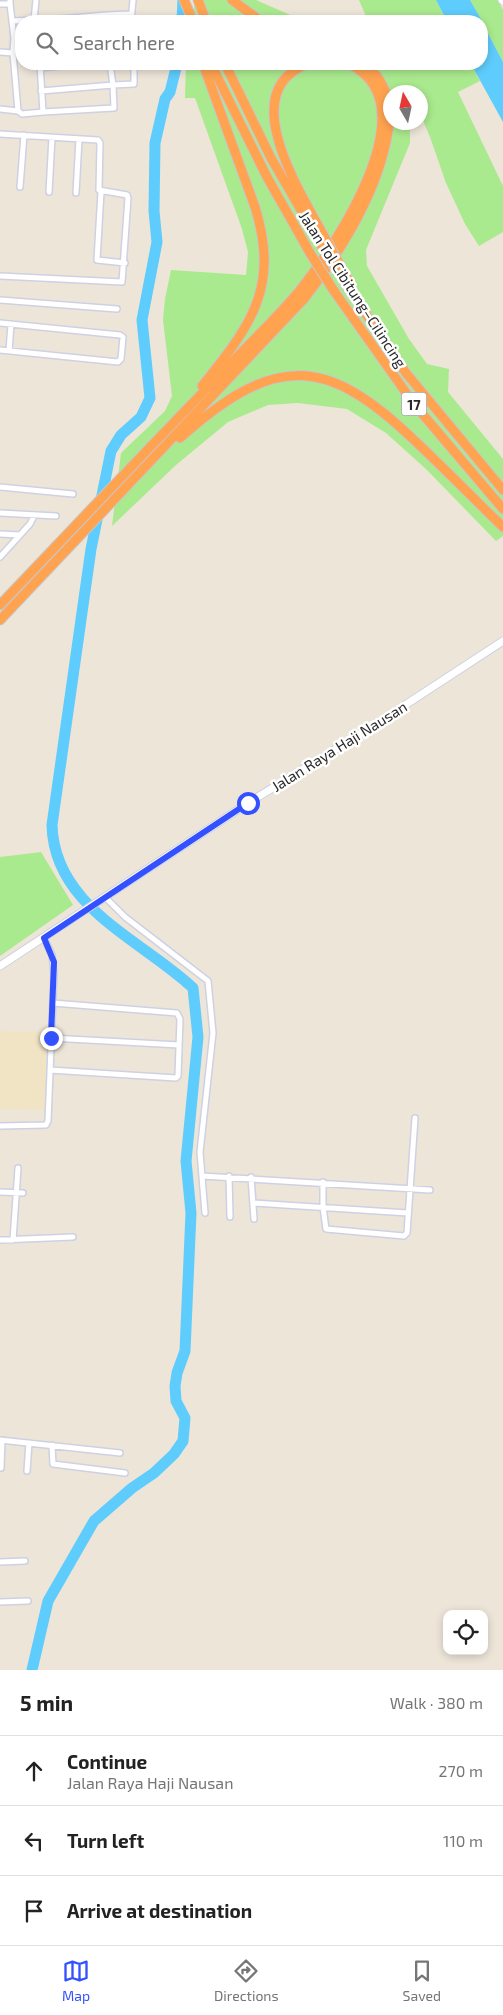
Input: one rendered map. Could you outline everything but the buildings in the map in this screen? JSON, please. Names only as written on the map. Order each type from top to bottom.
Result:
[{"type":"highway","points":[[182,0],[186,15]]},
{"type":"highway","points":[[182,0],[190,15]]},
{"type":"highway","points":[[198,0],[204,15]]},
{"type":"highway","points":[[232,0],[253,15]]},
{"type":"highway","points":[[169,428],[241,336],[256,305],[265,273],[266,258],[261,226],[205,70]]},
{"type":"highway","name":"Jalan Tol Cibitung–Cilincing","points":[[214,70],[267,177],[334,291],[414,404],[503,509]]},
{"type":"highway","name":"Jalan Tol Cibitung–Cilincing","points":[[228,70],[271,158],[299,209],[359,305],[406,373],[503,490]]},
{"type":"highway","points":[[298,70],[285,79],[275,97],[273,116],[278,140],[325,238],[406,373]]},
{"type":"highway","points":[[0,605],[283,309],[322,261],[346,221],[372,164],[383,121],[379,95],[373,83],[358,70]]},
{"type":"highway","points":[[370,70],[383,85]]},
{"type":"highway","points":[[0,620],[290,316],[325,272],[351,228],[373,182],[388,140],[389,130]]},
{"type":"highway","points":[[140,473],[206,416],[243,390],[277,378],[308,376],[340,383],[378,406],[503,527]]},
{"type":"main road","name":"Jalan Raya Haji Nausan","points":[[0,966],[248,803],[373,726],[503,641]]},
{"type":"street","points":[[35,15],[36,0]]},
{"type":"street","points":[[107,15],[130,14],[133,0]]},
{"type":"street","points":[[0,4],[10,2],[13,21],[13,53],[18,111]]},
{"type":"street","points":[[0,52],[13,53]]},
{"type":"street","points":[[40,70],[43,112]]},
{"type":"street","points":[[0,109],[18,111],[22,114],[114,108],[111,70]]},
{"type":"street","points":[[42,91],[134,84],[134,70]]},
{"type":"street","points":[[0,134],[98,140],[100,143],[101,192],[97,260],[125,263]]},
{"type":"street","points":[[20,187],[24,135]]},
{"type":"street","points":[[49,192],[52,137]]},
{"type":"street","points":[[76,193],[78,139]]},
{"type":"street","points":[[0,276],[119,283],[124,280],[128,196],[101,192]]},
{"type":"street","points":[[0,300],[117,309]]},
{"type":"street","points":[[0,323],[120,335],[123,337],[121,358],[118,362],[0,350]]},
{"type":"street","points":[[9,351],[11,324]]},
{"type":"street","points":[[0,487],[73,494]]},
{"type":"street","points":[[0,513],[56,516]]},
{"type":"street","points":[[0,557],[30,524],[34,516]]},
{"type":"street","points":[[0,534],[20,535]]},
{"type":"street","points":[[104,899],[208,982],[213,1033],[202,1136],[202,1176],[205,1213]]},
{"type":"street","points":[[0,1126],[38,1126],[47,1123],[54,962],[44,938]]},
{"type":"street","points":[[50,1070],[176,1078],[179,1045],[180,1019],[177,1012],[53,1003]]},
{"type":"street","points":[[51,1038],[179,1045]]},
{"type":"street","points":[[323,1182],[324,1227],[328,1230],[404,1236],[407,1233],[415,1118]]},
{"type":"street","points":[[13,1240],[18,1168]]},
{"type":"street","points":[[202,1176],[251,1177],[430,1190]]},
{"type":"street","points":[[229,1176],[230,1217]]},
{"type":"street","points":[[251,1177],[254,1219]]},
{"type":"street","points":[[0,1192],[23,1193]]},
{"type":"street","points":[[253,1203],[408,1213]]},
{"type":"street","points":[[0,1240],[74,1237]]},
{"type":"street","points":[[1,1468],[1,1440],[120,1453]]},
{"type":"street","points":[[27,1471],[29,1443]]},
{"type":"street","points":[[52,1446],[53,1464],[125,1473]]},
{"type":"street","points":[[0,1562],[25,1561]]},
{"type":"street","points":[[0,1602],[28,1601]]},
{"type":"shaded area","points":[[0,1031],[48,1032],[46,1110],[0,1109]]},
{"type":"green space","points":[[195,0],[256,0],[290,15],[193,15]]},
{"type":"green space","points":[[359,0],[436,0],[444,15],[365,15]]},
{"type":"green space","points":[[470,0],[498,0],[503,10],[503,62],[488,34],[488,15],[478,15]]},
{"type":"green space","points":[[186,70],[474,70],[480,81],[458,92],[503,186],[503,232],[479,246],[465,224],[446,183],[427,130],[428,85],[383,85],[383,130],[410,130],[410,143],[366,250],[367,266],[409,339],[427,364],[449,369],[448,392],[503,459],[503,536],[496,541],[426,469],[386,433],[347,409],[298,403],[268,405],[228,422],[176,465],[112,526],[121,453],[165,411],[172,396],[163,320],[171,270],[246,275],[248,252],[242,229],[195,98],[185,98]]},
{"type":"green space","points":[[41,852],[73,905],[0,956],[0,857]]},
{"type":"water","points":[[436,0],[470,0],[479,15],[444,15]]},
{"type":"water","points":[[488,33],[503,62],[503,122],[474,70],[488,70]]},
{"type":"waterway","points":[[182,15],[183,0]]},
{"type":"waterway","points":[[32,1670],[48,1601],[94,1521],[132,1488],[154,1473],[174,1454],[183,1441],[185,1418],[176,1401],[175,1386],[177,1373],[185,1351],[191,1213],[186,1161],[198,1037],[193,988],[104,919],[84,900],[68,878],[57,854],[52,825],[91,549],[111,451],[121,435],[141,417],[150,398],[142,320],[157,242],[154,211],[155,143],[165,99],[170,92],[176,70]]},
{"type":"route","points":[[51,1038],[54,962],[44,938],[248,803]]}]
